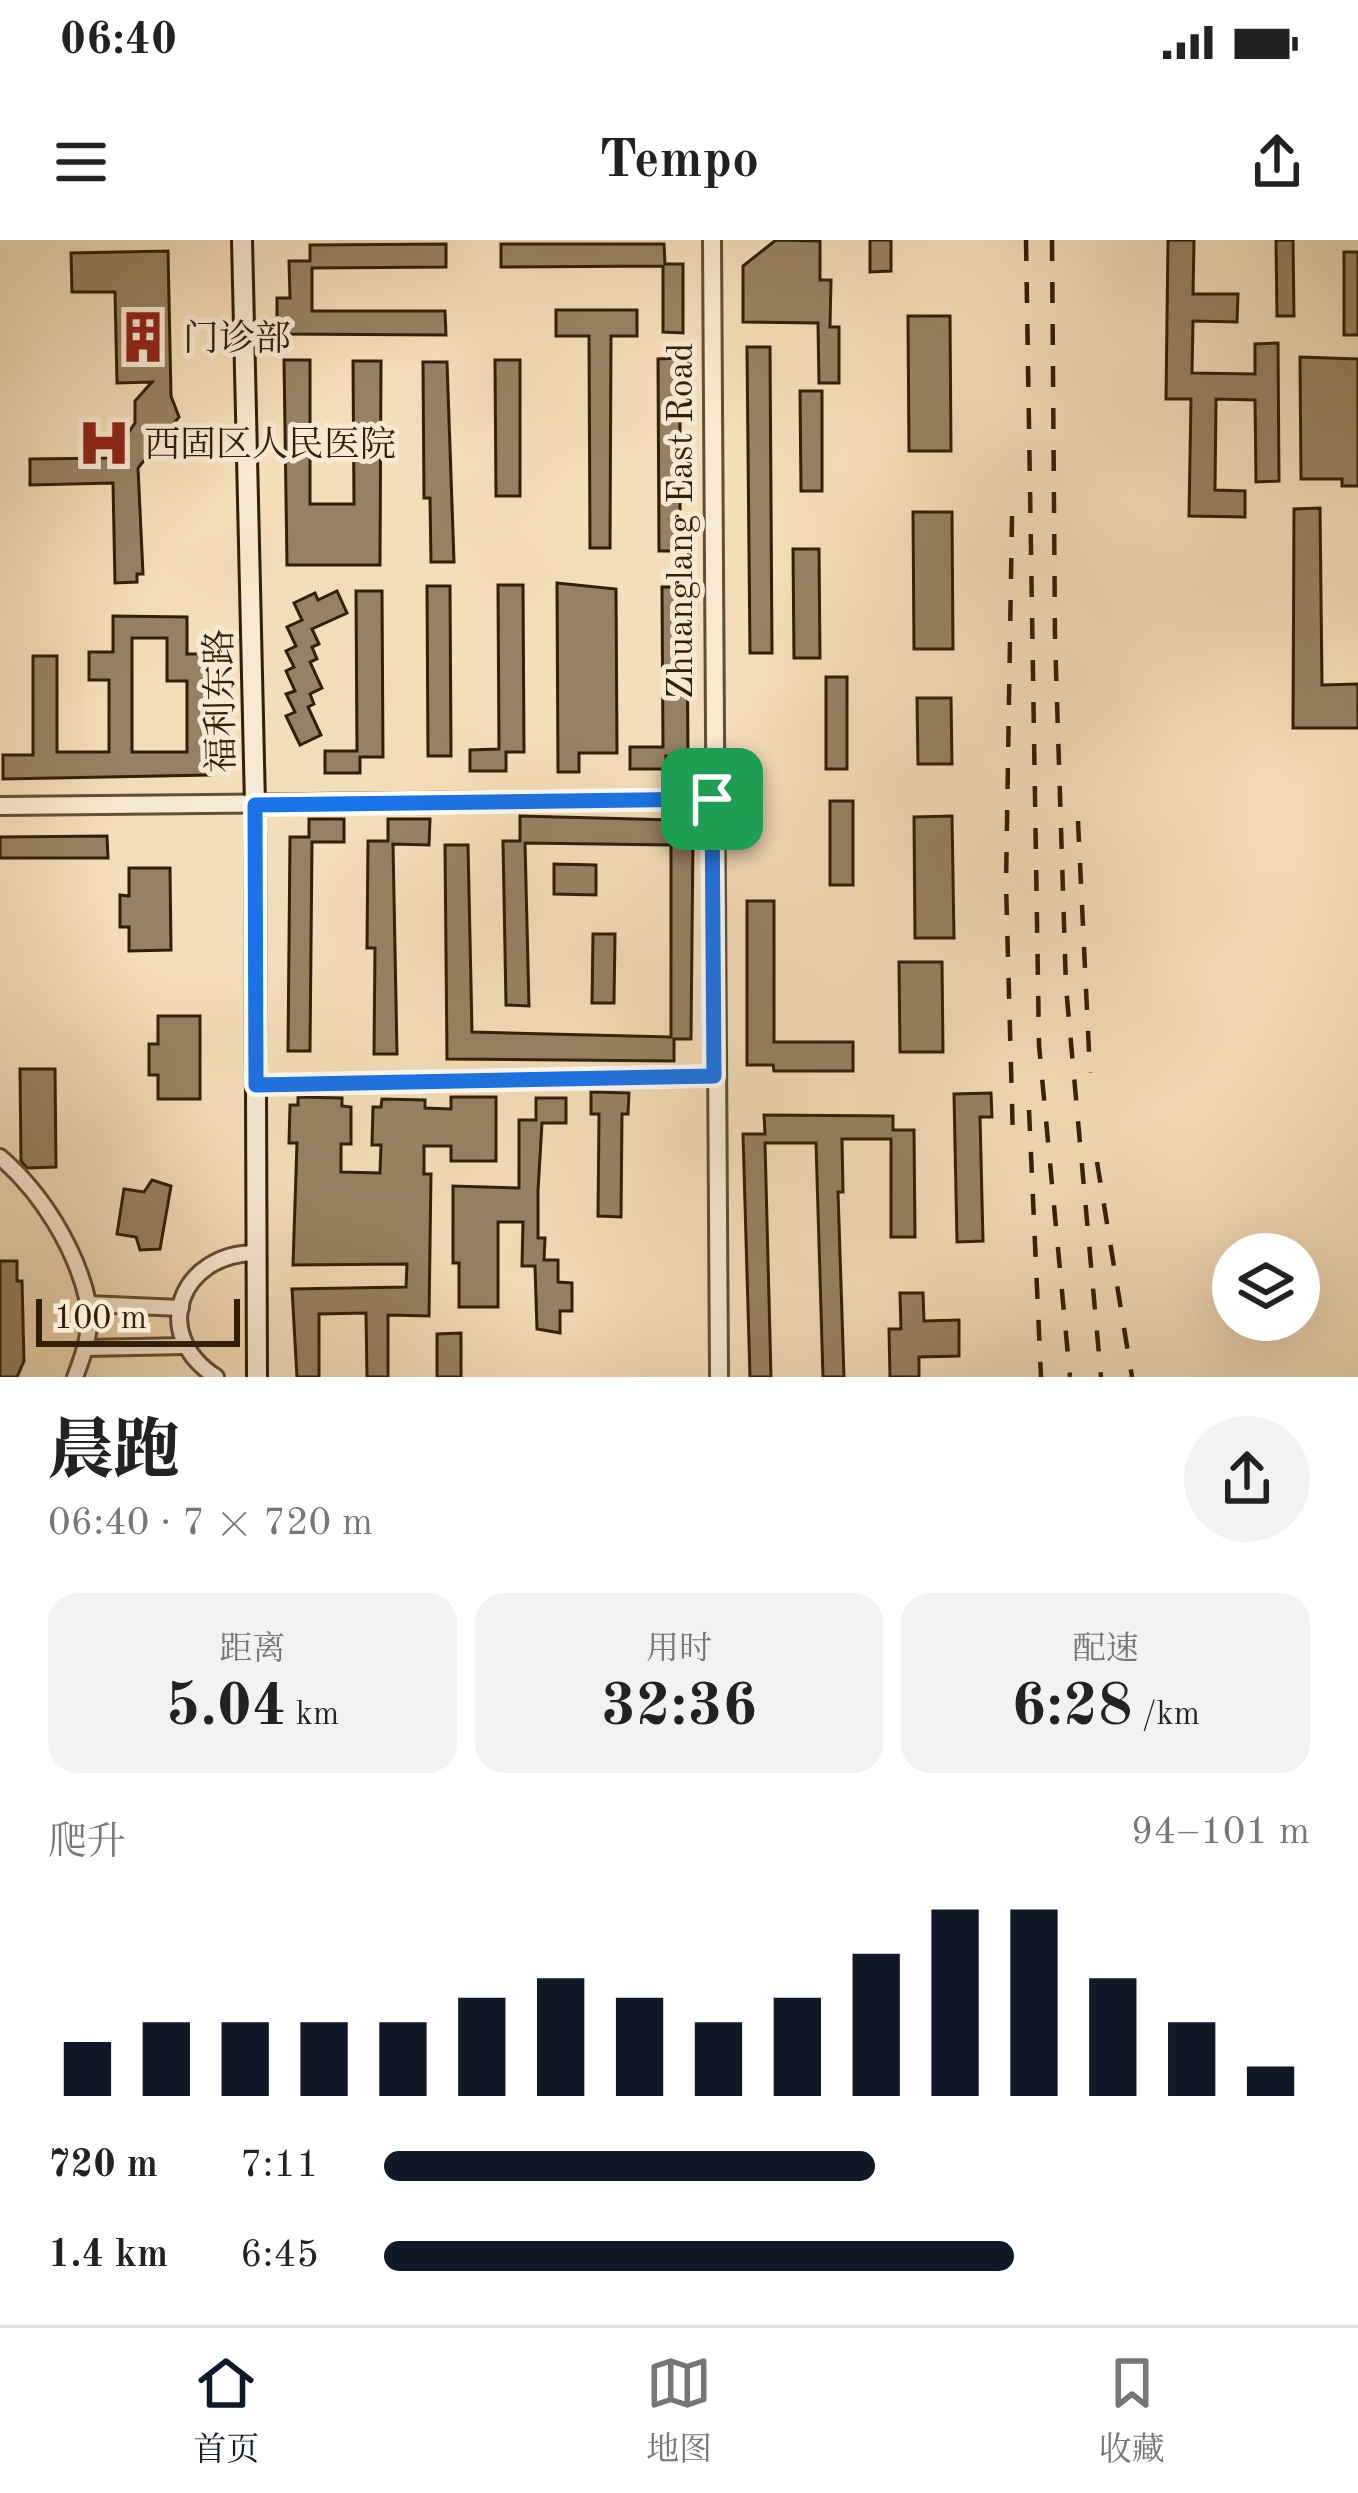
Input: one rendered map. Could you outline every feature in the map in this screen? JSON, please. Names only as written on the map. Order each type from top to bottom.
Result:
[{"type":"main road","name":"福利东路","points":[[242,240],[255,805],[257,1377]]},
{"type":"street","name":"Zhuanglang East Road","points":[[712,240],[718,1377]]},
{"type":"street","points":[[0,806],[712,799]]},
{"type":"street","points":[[256,1085],[714,1076]]},
{"type":"street","points":[[0,1157],[29,1185],[54,1222],[88,1304],[86,1348],[75,1377]]},
{"type":"street","points":[[216,1377],[194,1361],[186,1346],[181,1308],[194,1276],[212,1261],[233,1253],[256,1253]]},
{"type":"street","points":[[88,1304],[181,1308]]},
{"type":"street","points":[[86,1348],[186,1346]]},
{"type":"building","points":[[776,240],[820,241],[820,280],[831,280],[830,327],[839,327],[839,383],[819,383],[818,323],[743,322],[743,266]]},
{"type":"building","points":[[870,240],[891,240],[891,271],[870,272]]},
{"type":"building","points":[[1168,240],[1194,240],[1193,294],[1238,294],[1237,322],[1193,321],[1192,373],[1255,374],[1255,344],[1278,343],[1279,481],[1256,482],[1255,400],[1216,399],[1215,490],[1245,491],[1245,517],[1189,516],[1191,399],[1166,399]]},
{"type":"building","points":[[1276,240],[1293,240],[1294,316],[1277,316]]},
{"type":"building","points":[[446,244],[446,267],[312,268],[312,311],[445,311],[446,335],[277,334],[277,298],[290,298],[289,261],[310,261],[310,245]]},
{"type":"building","points":[[501,244],[664,244],[665,264],[683,264],[683,333],[663,332],[663,266],[501,267]]},
{"type":"building","points":[[168,251],[171,396],[179,417],[138,468],[143,574],[137,574],[137,582],[115,583],[113,483],[30,485],[30,459],[111,458],[135,423],[135,401],[152,382],[117,383],[115,292],[72,292],[71,253]]},
{"type":"building","points":[[1344,252],[1358,252],[1358,335],[1344,335]]},
{"type":"building","points":[[556,310],[637,310],[637,336],[611,336],[610,548],[590,548],[589,336],[556,336]]},
{"type":"building","points":[[908,316],[950,316],[951,451],[909,451]]},
{"type":"building","points":[[747,347],[770,347],[772,653],[750,653]]},
{"type":"building","points":[[1300,357],[1358,359],[1358,486],[1342,486],[1342,479],[1301,479]]},
{"type":"building","points":[[680,358],[680,551],[659,551],[658,359]]},
{"type":"building","points":[[284,360],[310,360],[310,504],[354,504],[353,361],[381,361],[380,565],[287,565]]},
{"type":"building","points":[[495,360],[520,360],[520,496],[496,496]]},
{"type":"building","points":[[423,362],[447,362],[454,562],[431,562],[430,498],[424,498]]},
{"type":"building","points":[[800,391],[822,391],[822,491],[801,491]]},
{"type":"building","points":[[1320,508],[1322,685],[1358,684],[1358,728],[1293,728],[1294,509]]},
{"type":"building","points":[[913,512],[952,512],[953,649],[914,649]]},
{"type":"building","points":[[793,549],[819,549],[820,658],[794,658]]},
{"type":"building","points":[[557,583],[616,589],[617,753],[579,753],[579,772],[558,772]]},
{"type":"building","points":[[498,585],[523,585],[524,752],[506,752],[506,771],[470,771],[470,750],[499,749]]},
{"type":"building","points":[[427,586],[450,586],[451,756],[428,756]]},
{"type":"building","points":[[662,587],[682,587],[682,620],[687,620],[688,756],[666,756],[666,769],[630,769],[630,747],[663,747]]},
{"type":"building","points":[[337,591],[347,613],[312,629],[319,644],[312,647],[317,659],[310,662],[322,688],[310,694],[314,704],[308,707],[321,735],[300,745],[286,716],[295,712],[286,694],[295,691],[286,671],[294,667],[286,651],[296,646],[287,627],[302,620],[294,603],[315,593],[318,600]]},
{"type":"building","points":[[356,591],[382,591],[383,757],[360,757],[360,773],[325,773],[325,751],[357,751]]},
{"type":"building","points":[[113,616],[187,617],[187,654],[210,654],[210,775],[3,779],[3,755],[33,755],[33,656],[57,656],[57,752],[109,752],[109,680],[89,680],[89,652],[113,652]],"holes":[[[132,638],[167,638],[167,681],[187,681],[187,752],[132,752]]]},
{"type":"building","points":[[826,677],[847,677],[847,769],[826,769]]},
{"type":"building","points":[[917,698],[951,698],[952,764],[918,764]]},
{"type":"building","points":[[830,801],[853,801],[853,885],[830,885]]},
{"type":"building","points":[[520,816],[674,820],[674,838],[693,838],[691,1039],[674,1039],[674,1061],[447,1059],[445,845],[468,845],[472,1032],[671,1037],[671,845],[525,843],[529,1006],[506,1005],[503,841],[520,841]]},
{"type":"building","points":[[952,816],[954,938],[915,938],[914,817]]},
{"type":"building","points":[[309,819],[344,819],[344,842],[312,842],[310,1051],[288,1051],[290,837],[309,837]]},
{"type":"building","points":[[388,819],[430,819],[429,845],[393,844],[397,1054],[374,1054],[375,948],[367,948],[368,841],[388,841]]},
{"type":"building","points":[[107,836],[108,858],[0,858],[0,837]]},
{"type":"building","points":[[554,864],[596,865],[596,895],[554,894]]},
{"type":"building","points":[[129,868],[170,868],[171,950],[129,951],[129,927],[120,927],[120,895],[129,896]]},
{"type":"building","points":[[747,901],[774,901],[774,1042],[853,1042],[853,1071],[774,1071],[773,1065],[747,1065]]},
{"type":"building","points":[[593,934],[615,934],[614,1003],[592,1003]]},
{"type":"building","points":[[899,962],[942,962],[943,1052],[900,1052]]},
{"type":"building","points":[[158,1016],[200,1016],[200,1099],[158,1099],[158,1075],[149,1075],[149,1044],[158,1044]]},
{"type":"building","points":[[20,1069],[55,1069],[56,1167],[27,1168],[21,1161]]},
{"type":"building","points":[[591,1092],[629,1093],[628,1114],[622,1114],[621,1217],[598,1216],[599,1114],[591,1114]]},
{"type":"building","points":[[991,1093],[992,1117],[980,1117],[983,1241],[957,1242],[954,1094]]},
{"type":"building","points":[[298,1097],[342,1098],[342,1106],[351,1107],[351,1144],[341,1144],[341,1172],[380,1173],[381,1145],[372,1145],[373,1107],[381,1107],[382,1099],[425,1100],[425,1108],[451,1109],[451,1097],[496,1097],[496,1161],[451,1161],[451,1146],[424,1146],[424,1174],[431,1174],[429,1316],[388,1315],[388,1377],[367,1377],[366,1313],[319,1314],[319,1377],[297,1377],[292,1289],[406,1287],[407,1264],[293,1265],[297,1143],[289,1143],[290,1105],[298,1105]]},
{"type":"building","points":[[536,1098],[566,1098],[566,1123],[542,1123],[538,1191],[538,1238],[545,1238],[544,1260],[558,1260],[558,1282],[572,1283],[572,1311],[560,1311],[560,1333],[537,1329],[535,1266],[522,1266],[523,1222],[498,1222],[498,1307],[459,1307],[459,1263],[453,1263],[453,1186],[519,1188],[519,1120],[536,1120]]},
{"type":"building","points":[[764,1115],[893,1116],[893,1130],[914,1130],[915,1237],[891,1237],[891,1139],[842,1139],[843,1192],[838,1192],[844,1377],[823,1377],[816,1143],[765,1143],[771,1377],[750,1377],[743,1134],[765,1134]]},
{"type":"building","points":[[152,1180],[171,1186],[160,1249],[140,1250],[136,1237],[117,1234],[124,1189],[144,1192]]},
{"type":"building","points":[[0,1261],[17,1261],[17,1281],[22,1281],[24,1361],[17,1377],[0,1377]]},
{"type":"building","points":[[900,1293],[923,1293],[924,1321],[959,1320],[959,1356],[919,1357],[919,1377],[890,1377],[889,1329],[901,1329]]},
{"type":"building","points":[[461,1333],[461,1377],[437,1377],[437,1334]]},
{"type":"railway","points":[[1026,240],[1039,1045],[1070,1377]]},
{"type":"railway","points":[[1052,240],[1055,638],[1066,987],[1101,1377]]},
{"type":"railway","points":[[1012,516],[1006,884],[1013,1140]]},
{"type":"railway","points":[[1078,821],[1090,1073]]},
{"type":"railway","points":[[1029,1110],[1041,1377]]},
{"type":"railway","points":[[1097,1162],[1132,1377]]},
{"type":"place","name":"门诊部","points":[[143,337]]},
{"type":"place","name":"西固区人民医院","points":[[104,443]]},
{"type":"route","points":[[712,799],[714,1076],[256,1085],[255,805],[712,799]]}]
